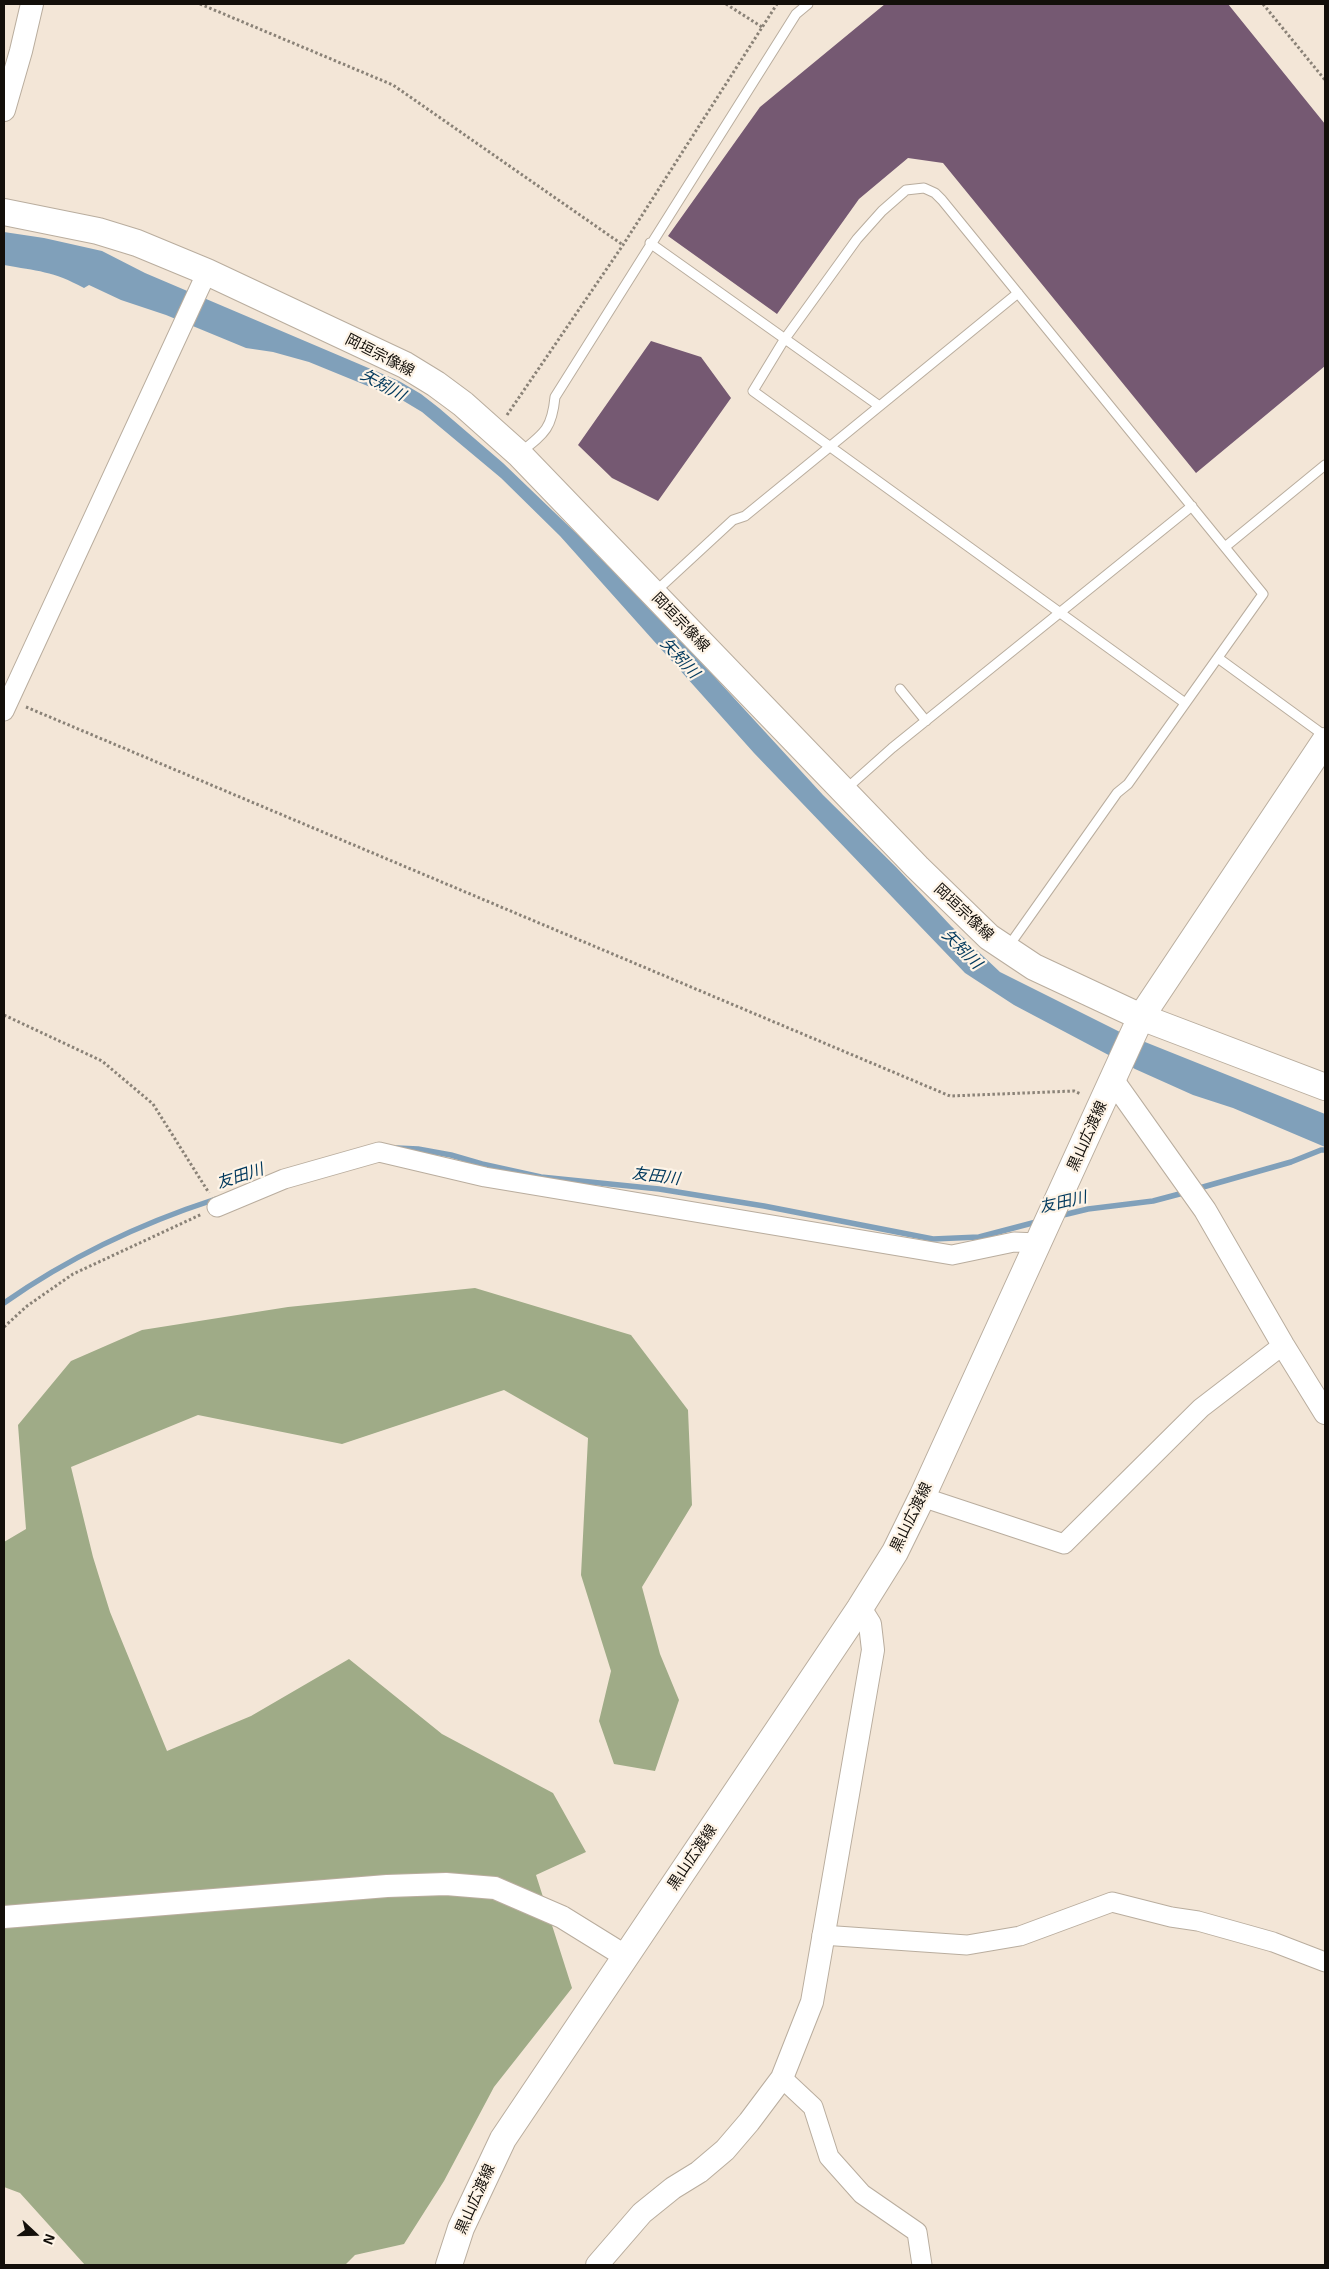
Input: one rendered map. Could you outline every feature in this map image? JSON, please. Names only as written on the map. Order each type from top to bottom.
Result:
[{"type":"main road","name":"岡垣宗像線","points":[[4,212],[98,231],[137,243],[207,272],[405,365],[436,384],[519,454],[917,867],[989,937],[1006,950],[1043,971],[1141,1017],[1325,1087]]},
{"type":"main road","name":"黒山広渡線","points":[[449,2265],[461,2228],[504,2139],[860,1608],[895,1552],[922,1497],[1141,1017],[1325,741]]},
{"type":"street","points":[[4,110],[32,4]]},
{"type":"street","points":[[6,705],[207,272]]},
{"type":"street","points":[[1108,1090],[1188,1184],[1325,1413]]},
{"type":"street","points":[[217,1207],[284,1179],[379,1152],[485,1177],[952,1255],[1014,1242],[1038,1243]]},
{"type":"street","points":[[922,1497],[1064,1544],[1201,1408],[1283,1345]]},
{"type":"street","points":[[597,2265],[642,2213],[673,2188],[699,2172],[725,2150],[782,2078],[812,2002],[822,1935],[873,1650],[870,1624],[860,1608]]},
{"type":"street","points":[[4,1917],[387,1886],[446,1884],[495,1888],[562,1917],[625,1956]]},
{"type":"street","points":[[822,1935],[967,1945],[1020,1936],[1112,1902],[1172,1917],[1198,1921],[1273,1942],[1325,1962]]},
{"type":"street","points":[[782,2078],[813,2107],[829,2157],[862,2194],[917,2232],[922,2265]]},
{"type":"lane","points":[[519,454],[545,433],[553,413],[555,397],[650,243],[796,14],[808,4]]},
{"type":"lane","points":[[1006,950],[1117,793],[1128,784],[1263,594],[935,193],[924,188],[906,190],[882,211],[857,239],[784,340],[753,391],[813,435],[831,445],[1185,703]]},
{"type":"lane","points":[[650,243],[878,405]]},
{"type":"lane","points":[[653,594],[733,520],[745,516],[878,405],[1018,293]]},
{"type":"lane","points":[[1225,547],[1325,465]]},
{"type":"lane","points":[[844,791],[926,721],[1192,506]]},
{"type":"lane","points":[[1218,658],[1325,736]]},
{"type":"lane","points":[[900,689],[926,721]]},
{"type":"path","points":[[200,4],[393,85],[623,245]]},
{"type":"path","points":[[726,4],[762,27]]},
{"type":"path","points":[[495,433],[623,245],[776,4]]},
{"type":"path","points":[[1263,4],[1325,80]]},
{"type":"path","points":[[6,705],[950,1096],[1108,1090]]},
{"type":"path","points":[[4,1015],[102,1061],[153,1104],[217,1207],[73,1274],[27,1306],[4,1327]]},
{"type":"green space","points":[[475,1288],[631,1335],[688,1410],[692,1505],[642,1587],[660,1654],[679,1700],[655,1771],[614,1764],[599,1721],[611,1671],[581,1575],[588,1438],[504,1390],[342,1444],[198,1415],[71,1467],[93,1557],[110,1612],[167,1751],[251,1716],[349,1659],[442,1734],[553,1793],[586,1852],[536,1875],[572,1988],[494,2087],[444,2181],[404,2244],[355,2255],[345,2265],[85,2265],[20,2193],[4,2187],[4,1542],[26,1529],[18,1425],[71,1361],[142,1330],[288,1307]]},
{"type":"water","name":"矢矧川","points":[[4,232],[44,238],[102,251],[145,273],[399,381],[421,394],[503,463],[578,535],[711,673],[823,795],[896,867],[951,926],[1000,972],[1120,1032],[1325,1114],[1325,1147],[1233,1108],[1193,1095],[1135,1069],[1014,1005],[965,973],[754,753],[560,536],[501,478],[422,412],[402,400],[309,362],[273,352],[246,348],[166,315],[121,300],[89,285],[84,288],[54,275],[4,265]]},
{"type":"building","points":[[885,4],[1228,4],[1325,124],[1325,366],[1196,473],[943,163],[908,158],[859,199],[777,314],[668,236],[760,107]]},
{"type":"building","points":[[651,341],[701,357],[731,398],[658,501],[612,478],[578,445]]},
{"type":"waterway","name":"友田川","points":[[397,1148],[418,1149],[451,1155],[541,1177],[659,1189],[764,1206],[933,1239],[979,1237],[1040,1221]]},
{"type":"waterway","name":"友田川","points":[[1196,1189],[1291,1162],[1325,1150]]},
{"type":"waterway","name":"友田川","points":[[1059,1216],[1088,1209],[1153,1201],[1187,1192]]},
{"type":"waterway","name":"友田川","points":[[4,1303],[54,1271],[106,1243],[161,1219],[216,1199]]}]
